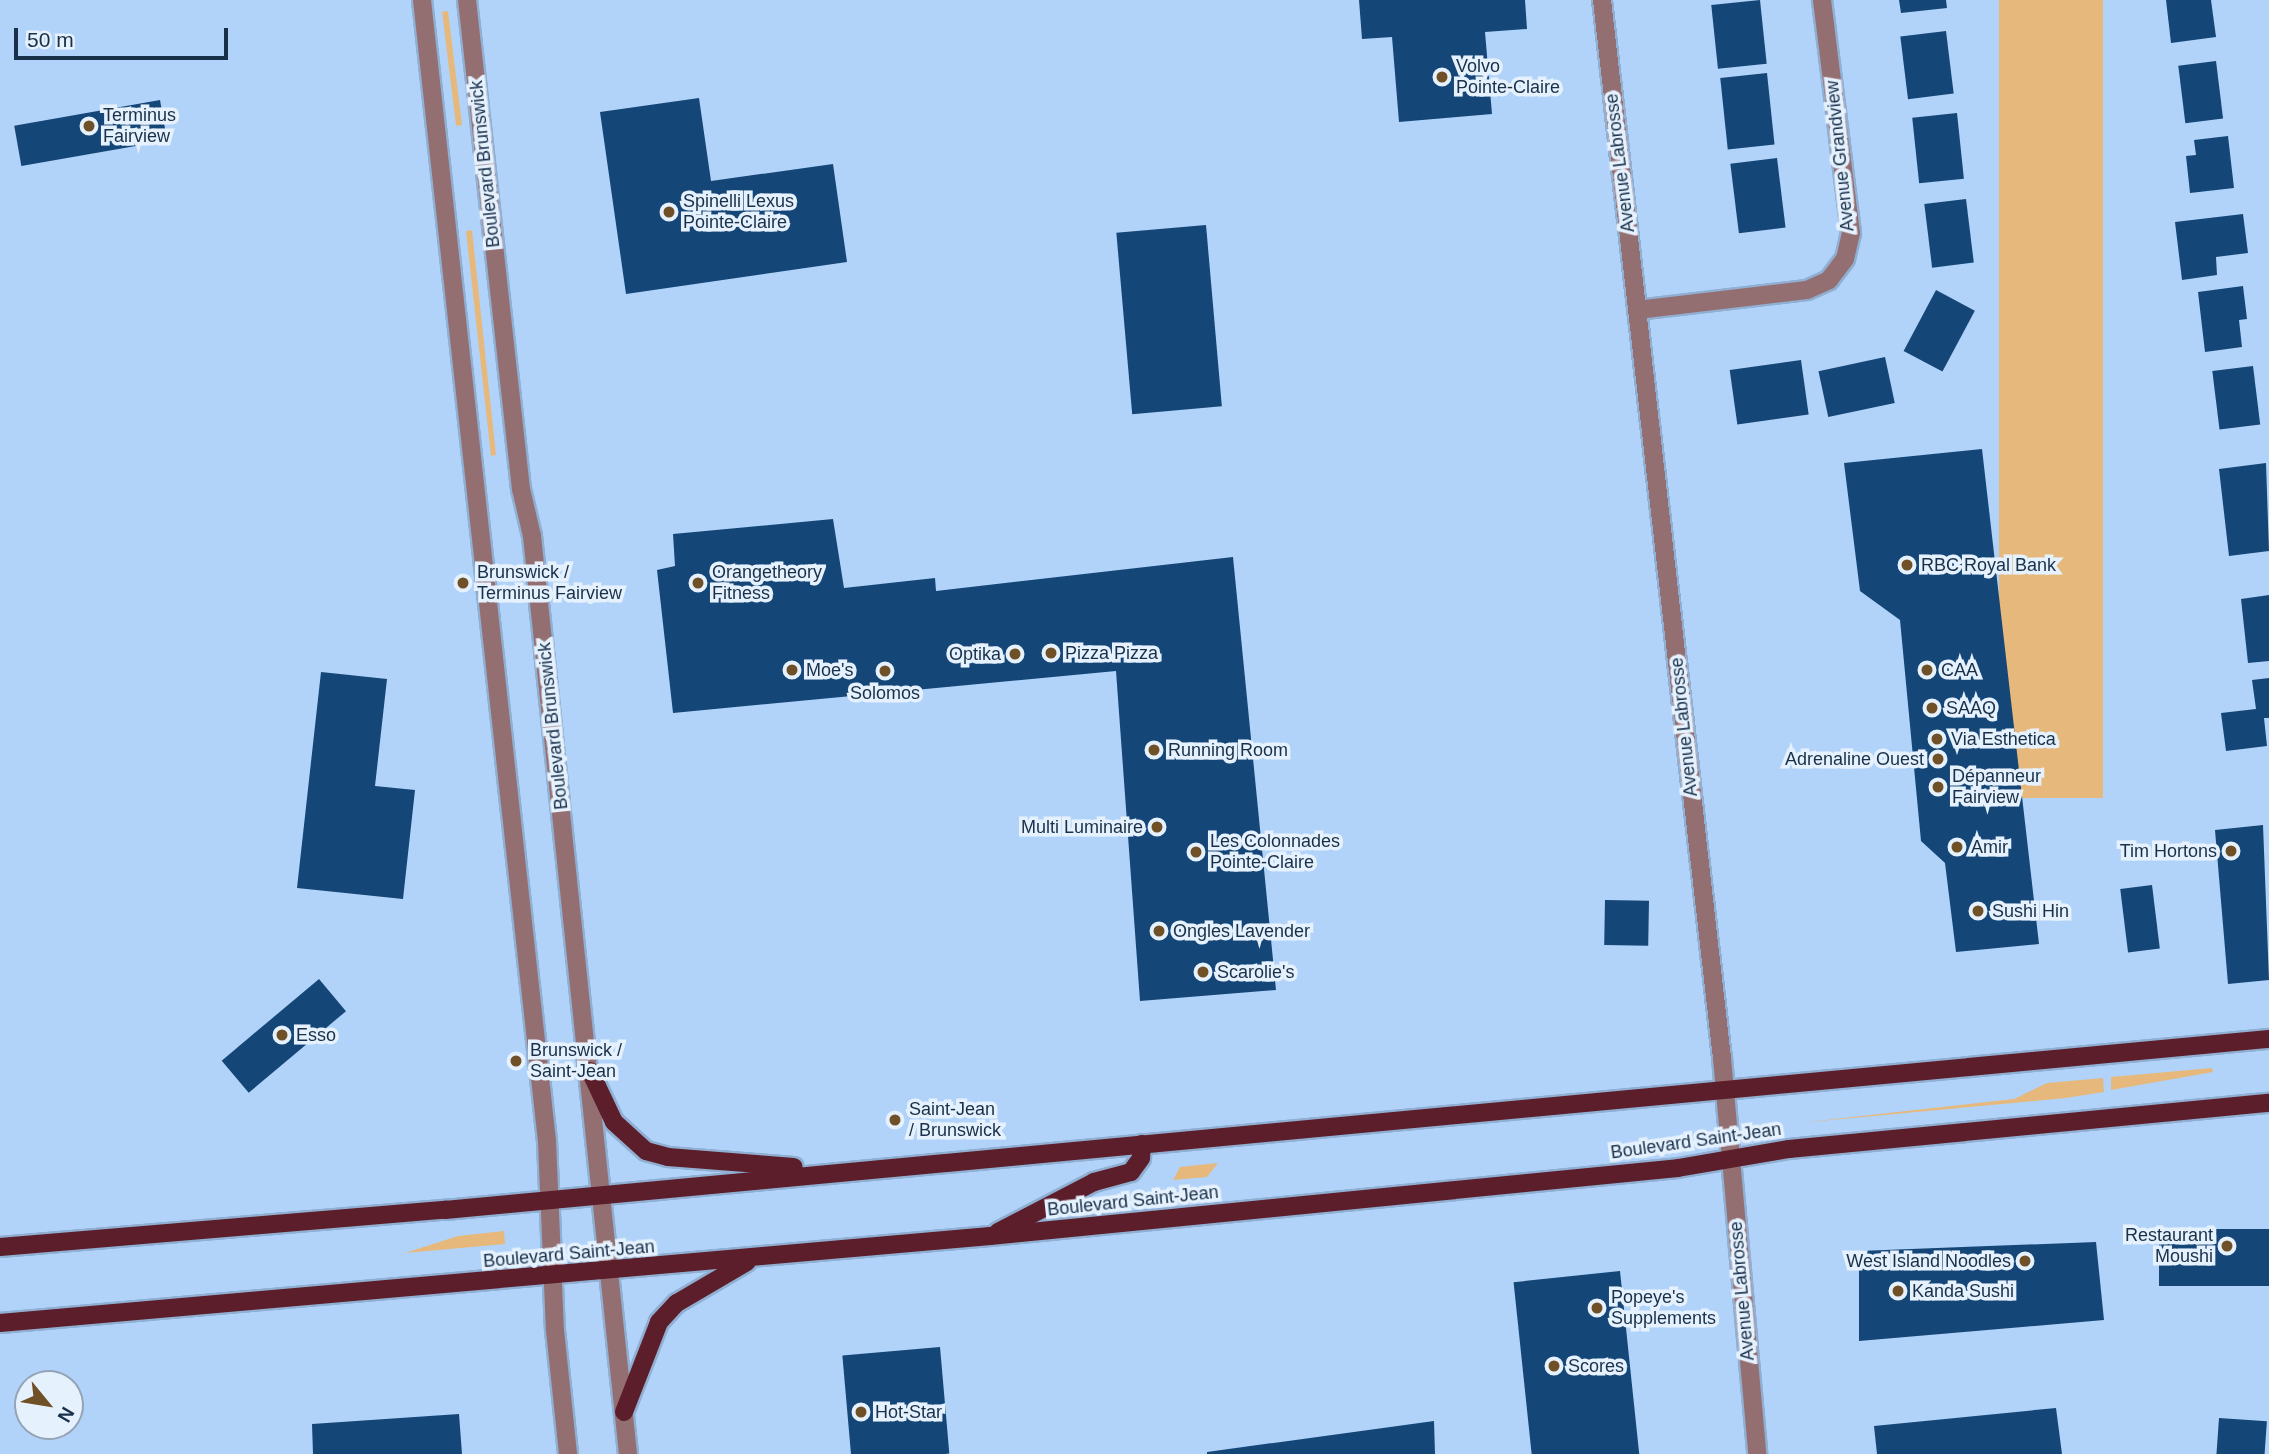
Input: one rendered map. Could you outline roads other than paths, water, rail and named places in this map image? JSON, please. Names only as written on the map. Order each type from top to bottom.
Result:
[{"type":"main road","points":[[0,1247],[603,1195],[843,1170],[2269,1039]]},
{"type":"main road","points":[[590,1071],[622,1132],[658,1155],[843,1170]]},
{"type":"main road","name":"Boulevard Saint-Jean","points":[[0,1323],[753,1259],[1678,1168],[1788,1149],[2269,1103]]},
{"type":"main road","points":[[990,1236],[1094,1182],[1126,1175],[1138,1164],[1142,1144]]},
{"type":"main road","points":[[624,1412],[659,1322],[677,1304],[753,1259]]},
{"type":"street","points":[[422,0],[551,1199],[555,1330],[568,1454]]},
{"type":"street","name":"Boulevard Brunswick","points":[[467,0],[521,489],[532,536],[628,1454]]},
{"type":"street","name":"Avenue Labrosse","points":[[1602,0],[1725,1090],[1757,1454]]},
{"type":"street","name":"Avenue Grandview","points":[[1637,310],[1807,290],[1829,280],[1845,259],[1851,233],[1822,0]]},
{"type":"place","name":"Volvo Pointe-Claire","points":[[1442,77]]},
{"type":"place","name":"Terminus Fairview","points":[[89,126]]},
{"type":"place","name":"Spinelli Lexus Pointe-Claire","points":[[669,212]]},
{"type":"place","name":"RBC Royal Bank","points":[[1907,565]]},
{"type":"place","name":"Brunswick / Terminus Fairview","points":[[463,583]]},
{"type":"place","name":"Orangetheory Fitness","points":[[698,583]]},
{"type":"place","name":"Pizza Pizza","points":[[1051,653]]},
{"type":"place","name":"Optika","points":[[1015,654]]},
{"type":"place","name":"Moe's","points":[[792,670]]},
{"type":"place","name":"CAA","points":[[1927,670]]},
{"type":"place","name":"Solomos","points":[[885,671]]},
{"type":"place","name":"SAAQ","points":[[1932,708]]},
{"type":"place","name":"Via Esthetica","points":[[1937,739]]},
{"type":"place","name":"Running Room","points":[[1154,750]]},
{"type":"place","name":"Adrenaline Ouest","points":[[1938,759]]},
{"type":"place","name":"Dépanneur Fairview","points":[[1938,787]]},
{"type":"place","name":"Multi Luminaire","points":[[1157,827]]},
{"type":"place","name":"Amir","points":[[1957,847]]},
{"type":"place","name":"Tim Hortons","points":[[2231,851]]},
{"type":"place","name":"Les Colonnades Pointe-Claire","points":[[1196,852]]},
{"type":"place","name":"Sushi Hin","points":[[1978,911]]},
{"type":"place","name":"Ongles Lavender","points":[[1159,931]]},
{"type":"place","name":"Scarolie's","points":[[1203,972]]},
{"type":"place","name":"Esso","points":[[282,1035]]},
{"type":"place","name":"Brunswick / Saint-Jean","points":[[516,1061]]},
{"type":"place","name":"Saint-Jean / Brunswick","points":[[895,1120]]},
{"type":"place","name":"Restaurant Moushi","points":[[2227,1246]]},
{"type":"place","name":"West Island Noodles","points":[[2025,1261]]},
{"type":"place","name":"Kanda Sushi","points":[[1898,1291]]},
{"type":"place","name":"Popeye's Supplements","points":[[1597,1308]]},
{"type":"place","name":"Scores","points":[[1554,1366]]},
{"type":"place","name":"Hot-Star","points":[[861,1412]]}]
